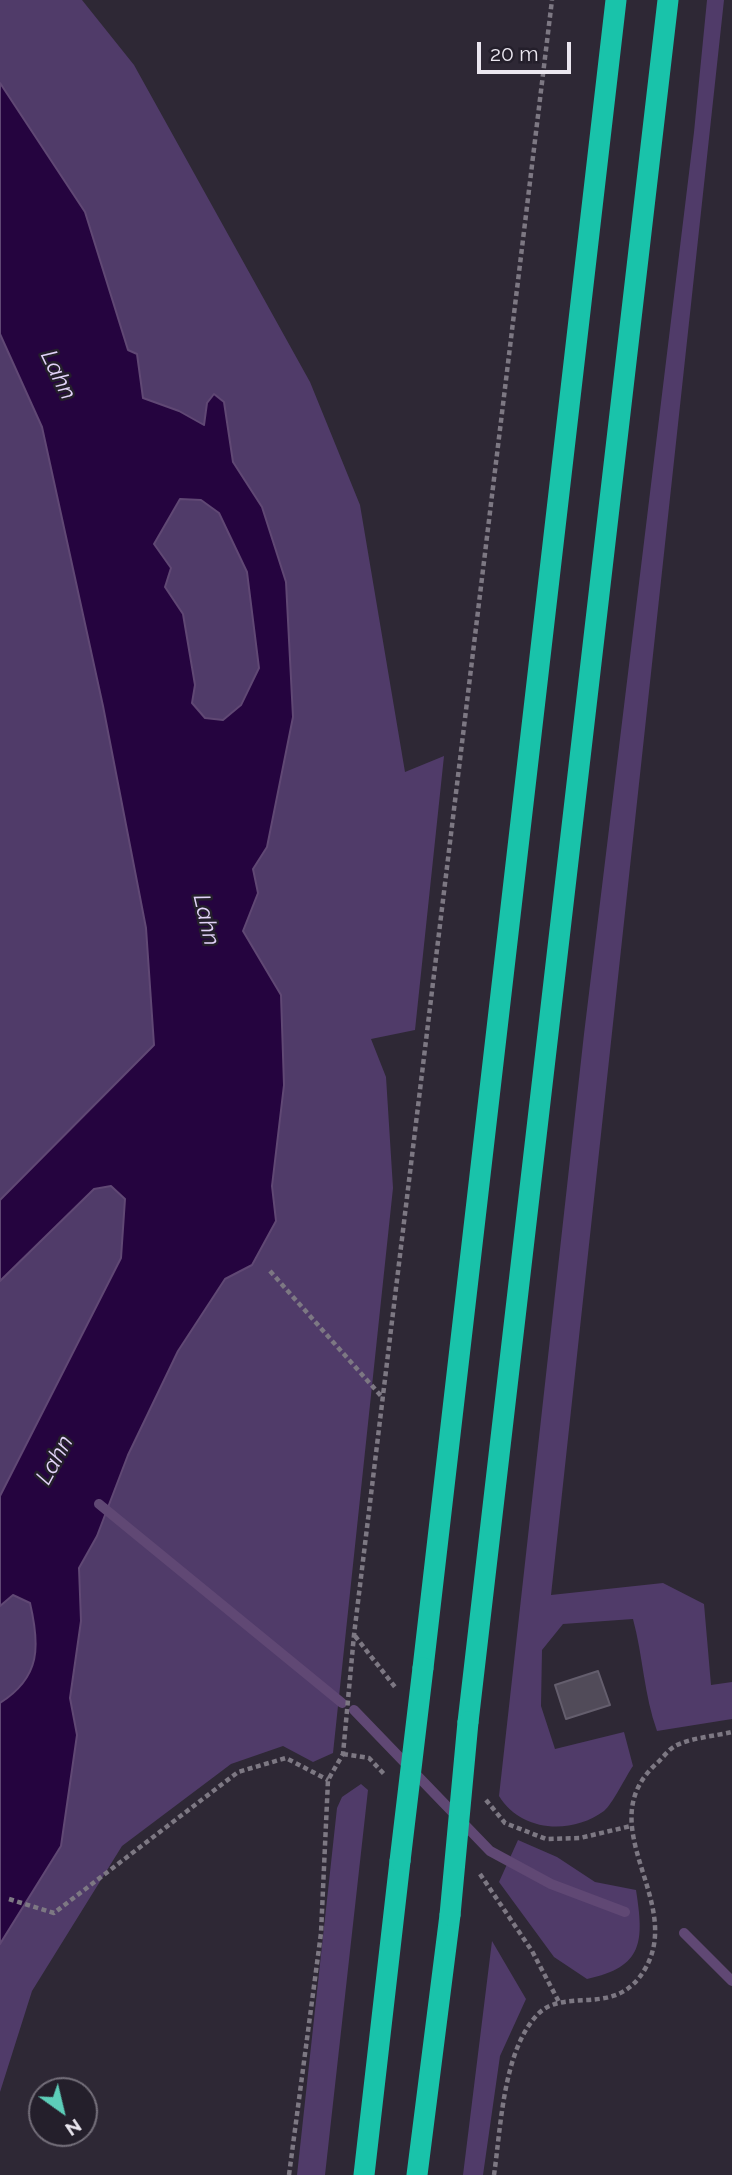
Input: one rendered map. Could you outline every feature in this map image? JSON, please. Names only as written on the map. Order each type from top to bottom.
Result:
[{"type":"highway","points":[[364,2175],[617,0]]},
{"type":"highway","points":[[417,2175],[450,1915],[468,1722],[668,0]]},
{"type":"path","points":[[289,2175],[321,1933],[328,1780],[343,1754],[383,1398],[552,0]]},
{"type":"path","points":[[271,1271],[383,1398]]},
{"type":"path","points":[[494,2175],[506,2087],[521,2038],[539,2013],[559,2002],[597,2002],[614,1996],[634,1984],[646,1968],[656,1936],[654,1908],[631,1826],[633,1796],[646,1773],[676,1746],[732,1732]]},
{"type":"path","points":[[9,1899],[54,1913],[238,1772],[286,1758],[328,1780]]},
{"type":"path","points":[[505,1823],[546,1839],[580,1838],[631,1826]]},
{"type":"path","points":[[487,1882],[532,1951],[559,2002]]},
{"type":"shaded area","points":[[0,0],[82,0],[134,65],[310,382],[360,505],[405,772],[444,756],[415,1030],[371,1039],[386,1077],[393,1188],[333,1753],[313,1762],[283,1746],[231,1764],[122,1846],[32,1991],[0,2092],[0,1944],[61,1846],[77,1735],[70,1698],[81,1621],[79,1568],[97,1536],[128,1455],[178,1351],[225,1278],[252,1265],[276,1221],[272,1186],[284,1085],[281,995],[243,931],[257,893],[253,869],[267,847],[262,507],[233,462],[224,402],[213,395],[207,403],[204,425],[179,411],[142,398],[137,355],[128,351],[0,83]]},
{"type":"shaded area","points":[[707,0],[724,0],[551,1595],[663,1583],[704,1604],[711,1685],[732,1682],[732,1719],[657,1731],[649,1704],[633,1619],[563,1624],[542,1650],[541,1706],[555,1749],[624,1732],[633,1766],[604,1811],[577,1824],[547,1826],[520,1817],[508,1808],[499,1796],[584,1034],[694,132]]},
{"type":"shaded area","points":[[0,334],[42,427],[103,706],[146,928],[154,1045],[0,1200]]},
{"type":"shaded area","points":[[180,499],[201,500],[219,513],[247,572],[259,668],[240,705],[223,720],[205,718],[192,703],[195,685],[183,614],[165,587],[154,544]]},
{"type":"shaded area","points":[[111,1186],[125,1199],[121,1258],[0,1496],[0,1281],[94,1189]]},
{"type":"shaded area","points":[[13,1595],[30,1603],[36,1647],[30,1671],[23,1682],[0,1703],[0,1606]]},
{"type":"shaded area","points":[[361,1784],[368,1790],[325,2175],[297,2175],[337,1808],[342,1797]]},
{"type":"shaded area","points":[[518,1840],[557,1857],[595,1882],[636,1890],[639,1937],[630,1959],[606,1974],[587,1979],[554,1957],[499,1882]]},
{"type":"shaded area","points":[[492,1941],[526,1999],[500,2056],[483,2175],[463,2175]]},
{"type":"water","name":"Lahn","points":[[0,83],[85,212],[128,350],[137,354],[143,398],[179,411],[204,425],[207,403],[214,394],[224,402],[233,462],[262,507],[286,582],[293,717],[267,847],[253,869],[258,893],[243,931],[281,995],[284,1085],[272,1186],[276,1221],[252,1265],[225,1279],[178,1351],[128,1455],[97,1536],[79,1568],[81,1621],[70,1698],[77,1735],[61,1846],[0,1944],[0,1703],[23,1682],[30,1671],[36,1647],[30,1603],[13,1595],[0,1606],[0,1496],[121,1258],[125,1199],[111,1186],[94,1189],[0,1281],[0,1200],[154,1045],[146,928],[103,706],[42,427],[0,334]],"holes":[[[180,499],[201,500],[219,513],[247,572],[259,668],[241,705],[223,720],[205,718],[192,703],[195,685],[183,614],[165,587],[171,568],[154,544]]]},
{"type":"building","points":[[598,1671],[610,1705],[566,1719],[555,1685]]},
{"type":"waterway","points":[[99,1504],[342,1703]]},
{"type":"waterway","points":[[354,1710],[490,1851],[551,1884],[625,1912]]},
{"type":"waterway","points":[[684,1933],[732,1981]]}]
